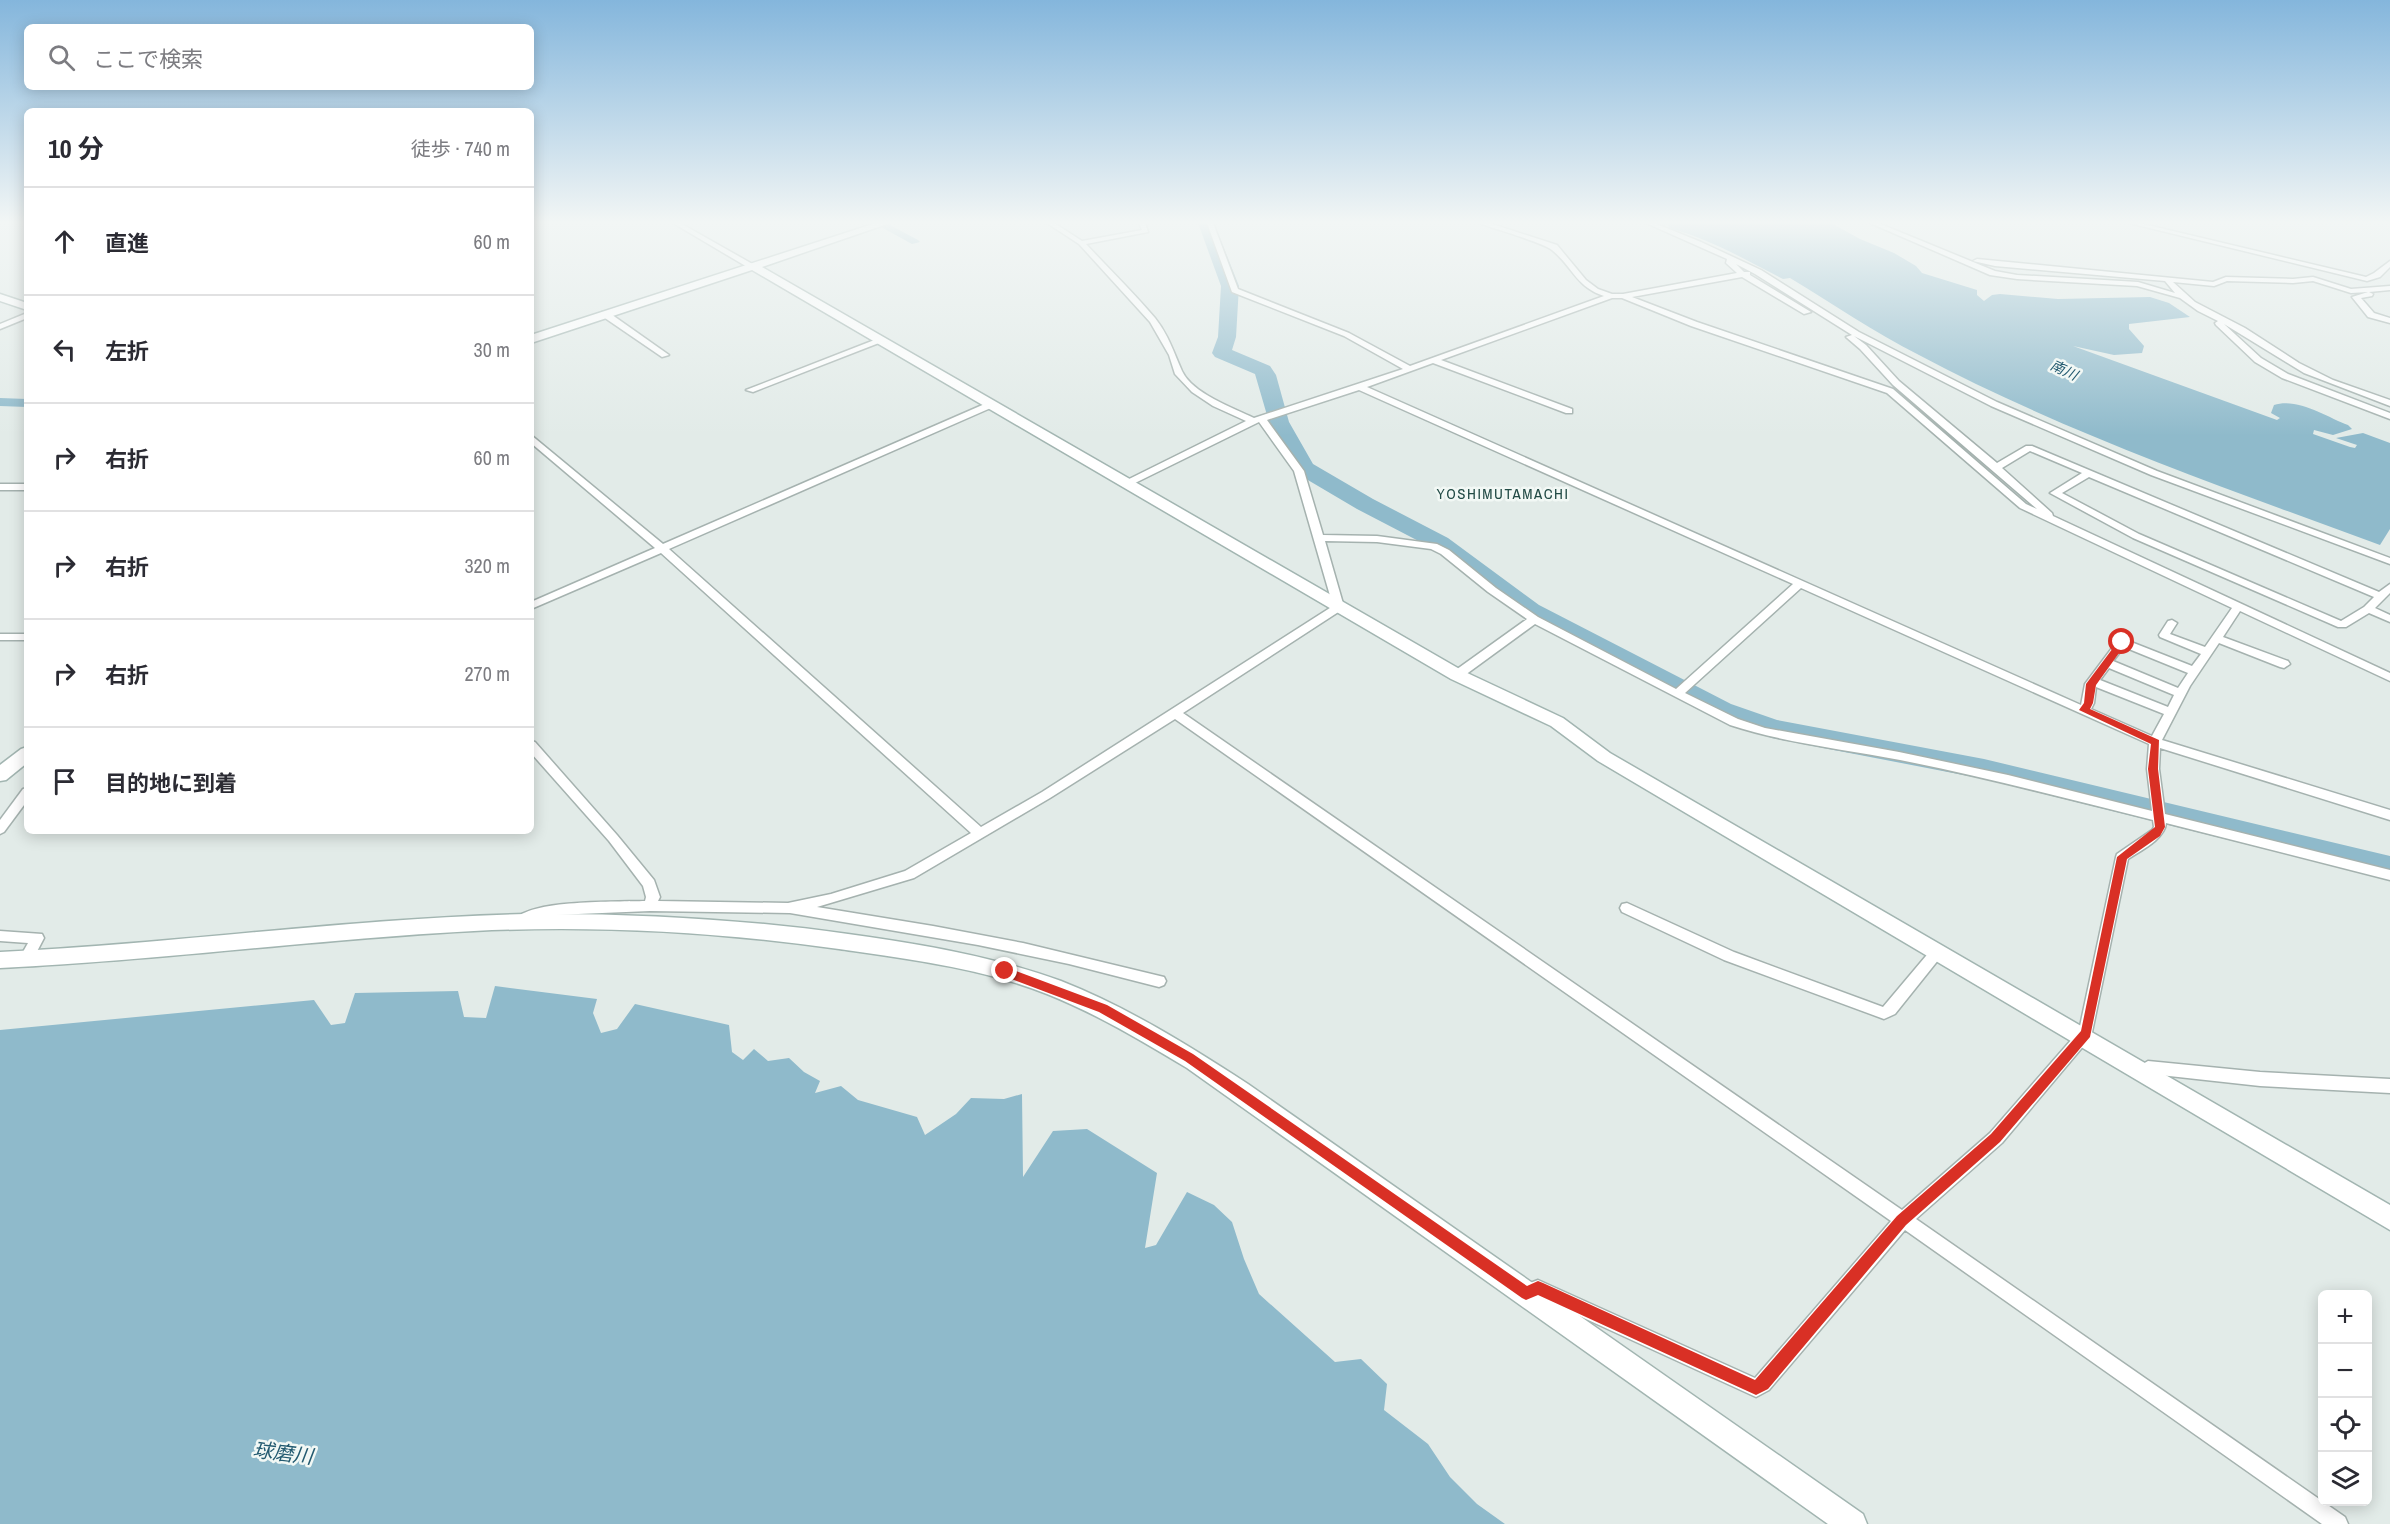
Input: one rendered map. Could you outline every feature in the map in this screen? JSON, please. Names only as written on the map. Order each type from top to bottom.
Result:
[{"type":"street","points":[[534,338],[666,294]]},
{"type":"street","points":[[800,294],[1457,675],[1557,722],[1604,757],[1936,954],[2390,1218]]},
{"type":"street","points":[[1128,294],[1153,321],[1173,355],[1179,374],[1195,390],[1216,404],[1261,418],[1299,471],[1339,607]]},
{"type":"street","points":[[1245,294],[1364,343],[1388,354],[1408,368]]},
{"type":"street","points":[[1605,294],[1611,296],[1633,294]]},
{"type":"street","points":[[1777,294],[1858,341],[1893,380],[1997,467],[2059,524]]},
{"type":"street","points":[[1793,294],[1838,323],[1924,370],[2089,447],[2390,561]]},
{"type":"street","points":[[2174,294],[2211,316],[2241,329],[2314,375],[2390,403]]},
{"type":"street","points":[[2369,294],[2356,297],[2372,315],[2390,321]]},
{"type":"street","points":[[1126,484],[1261,418],[1360,387],[1611,296]]},
{"type":"street","points":[[1623,296],[1694,324],[1890,391],[2023,506],[2390,677]]},
{"type":"street","points":[[0,297],[24,306]]},
{"type":"street","points":[[605,314],[665,355]]},
{"type":"street","points":[[0,327],[24,316]]},
{"type":"street","points":[[2211,316],[2258,360],[2285,376],[2390,416]]},
{"type":"street","points":[[750,390],[880,341]]},
{"type":"street","points":[[1432,360],[1569,411]]},
{"type":"street","points":[[1360,387],[2156,742],[2390,815]]},
{"type":"street","points":[[534,605],[990,405]]},
{"type":"street","points":[[534,441],[660,548],[980,834]]},
{"type":"street","points":[[1997,467],[2029,448],[2380,596]]},
{"type":"street","points":[[2089,473],[2055,493],[2136,536],[2342,626],[2368,609],[2390,587]]},
{"type":"street","points":[[0,487],[24,487]]},
{"type":"street","points":[[1319,538],[1377,539],[1434,546],[1534,619],[1734,722],[1785,738],[1899,756],[2159,812],[2390,875]]},
{"type":"street","points":[[1677,694],[1800,584]]},
{"type":"street","points":[[788,908],[831,899],[909,875],[1176,714],[1339,607]]},
{"type":"street","points":[[1526,1293],[1538,1288],[1756,1388],[1763,1384],[1902,1221],[1995,1138],[2086,1033],[2122,857],[2156,833],[2160,827],[2153,769],[2156,742],[2194,671],[2238,607]]},
{"type":"street","points":[[2368,609],[2390,619]]},
{"type":"street","points":[[1457,675],[1534,619]]},
{"type":"street","points":[[2172,622],[2164,635],[2207,652]]},
{"type":"street","points":[[0,637],[24,635]]},
{"type":"street","points":[[2217,638],[2284,664]]},
{"type":"street","points":[[2084,710],[2093,681],[2122,642],[2194,671]]},
{"type":"street","points":[[2107,663],[2181,693]]},
{"type":"street","points":[[2093,681],[2171,713]]},
{"type":"street","points":[[1176,714],[1387,858],[1902,1221],[2338,1524]]},
{"type":"street","points":[[534,748],[613,838],[649,884],[653,897],[650,906]]},
{"type":"street","points":[[0,775],[24,755]]},
{"type":"street","points":[[0,829],[24,796]]},
{"type":"street","points":[[520,922],[527,916],[554,910],[650,906],[788,908],[953,933],[1073,957],[1159,981]]},
{"type":"street","points":[[1627,908],[1729,956],[1884,1013],[1890,1010],[1936,954]]},
{"type":"street","points":[[0,960],[473,923],[638,923],[793,934],[913,952],[1005,971],[1103,1008],[1189,1057],[1526,1293],[1683,1407],[1853,1524]]},
{"type":"street","points":[[0,936],[37,938],[26,959]]},
{"type":"street","points":[[2140,1072],[2148,1067],[2260,1080],[2390,1086]]},
{"type":"water","name":"南川","points":[[1816,294],[1977,294],[1984,301],[1992,295],[1999,294],[2058,299],[2150,297],[2169,303],[2190,317],[2129,324],[2129,329],[2144,346],[2142,353],[2114,355],[2073,346],[2277,420],[2280,418],[2271,413],[2274,405],[2283,403],[2312,409],[2352,429],[2333,435],[2314,430],[2313,434],[2350,447],[2355,448],[2357,445],[2336,438],[2363,433],[2390,443],[2390,529],[2380,545],[2147,458],[2031,410],[1919,355]]},
{"type":"water","name":"球磨川","points":[[495,986],[597,999],[593,1013],[601,1033],[617,1029],[635,1004],[729,1025],[732,1052],[743,1060],[754,1049],[768,1061],[789,1058],[804,1072],[820,1081],[815,1093],[841,1086],[858,1100],[917,1117],[925,1135],[956,1114],[971,1098],[1004,1099],[1022,1094],[1023,1177],[1053,1131],[1087,1129],[1157,1173],[1145,1248],[1156,1245],[1187,1192],[1214,1205],[1232,1222],[1259,1294],[1335,1362],[1361,1359],[1387,1384],[1384,1410],[1428,1444],[1450,1477],[1477,1504],[1505,1524],[0,1524],[0,1030],[314,1000],[331,1025],[345,1023],[355,993],[458,991],[464,1017],[486,1018]]},
{"type":"waterway","points":[[1230,294],[1227,337],[1222,353],[1263,370],[1279,422],[1304,468],[1365,504],[1440,543],[1530,610],[1721,710],[1772,729],[1984,769],[2390,868]]},
{"type":"waterway","points":[[0,402],[24,403]]},
{"type":"district","name":"YOSHIMUTAMACHI","points":[[1503,494]]},
{"type":"route","points":[[1005,971],[1103,1008],[1189,1057],[1526,1293],[1538,1288],[1756,1388],[1763,1384],[1902,1221],[1995,1138],[2086,1033],[2122,857],[2156,833],[2160,827],[2153,769],[2156,742],[2084,710],[2088,703],[2091,684],[2122,642]]}]
